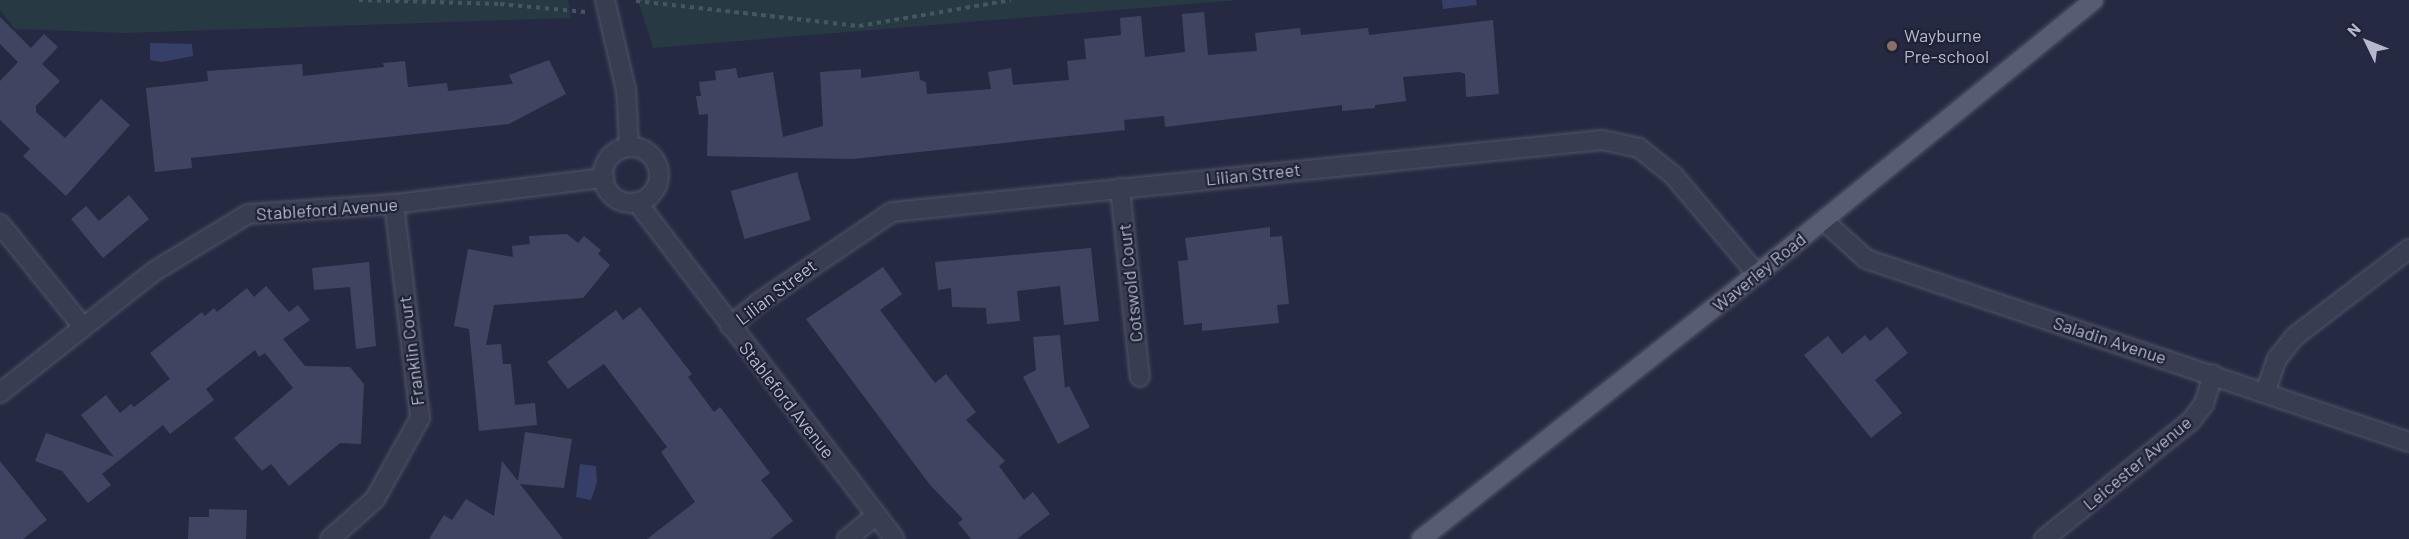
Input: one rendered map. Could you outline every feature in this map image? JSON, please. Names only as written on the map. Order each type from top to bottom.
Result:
[{"type":"main road","name":"Waverley Road","points":[[1420,539],[1757,274],[2094,0]]},
{"type":"street","points":[[606,5],[626,90],[629,147]]},
{"type":"street","name":"Lilian Street","points":[[730,326],[767,296],[892,212],[1602,140],[1639,148],[1673,175],[1757,274]]},
{"type":"street","points":[[629,147],[647,151],[659,174],[653,192],[637,202],[618,199],[610,193],[603,178],[608,159],[629,147]]},
{"type":"street","name":"Stableford Avenue","points":[[0,393],[153,272],[248,214],[394,204],[603,178]]},
{"type":"street","name":"Cotswold Court","points":[[1120,188],[1140,377]]},
{"type":"street","name":"Stableford Avenue","points":[[637,202],[895,539]]},
{"type":"street","name":"Franklin Court","points":[[330,539],[375,499],[420,418],[394,204]]},
{"type":"street","name":"Saladin Avenue","points":[[1823,220],[1866,259],[2213,374],[2409,442]]},
{"type":"street","points":[[0,224],[83,327]]},
{"type":"street","points":[[2265,393],[2277,359],[2294,337],[2409,249]]},
{"type":"street","name":"Leicester Avenue","points":[[2044,539],[2191,421],[2204,404],[2213,374]]},
{"type":"street","points":[[847,539],[877,515]]},
{"type":"path","points":[[359,0],[500,4],[575,13],[606,5],[636,1],[860,26],[1011,0]]},
{"type":"shaded area","points":[[0,0],[568,0],[571,18],[126,33],[15,29],[0,10]]},
{"type":"shaded area","points":[[638,0],[1239,0],[653,48]]},
{"type":"water","points":[[1442,0],[1476,0],[1477,5],[1443,9]]},
{"type":"water","points":[[150,43],[192,44],[193,56],[162,62],[150,60]]},
{"type":"water","points":[[580,464],[596,466],[597,482],[591,500],[576,497]]},
{"type":"building","points":[[1204,12],[1208,55],[1257,51],[1255,33],[1300,28],[1301,35],[1368,28],[1369,35],[1493,20],[1499,94],[1466,97],[1465,74],[1460,72],[1403,77],[1406,101],[1375,105],[1375,108],[1342,111],[1342,105],[1165,127],[1164,116],[1124,120],[1125,130],[853,159],[707,156],[708,114],[699,115],[696,96],[701,96],[699,82],[716,80],[715,71],[736,68],[738,78],[773,72],[783,137],[823,126],[820,72],[861,69],[861,78],[919,71],[920,80],[926,82],[927,94],[991,89],[988,72],[1011,68],[1013,85],[1069,80],[1067,61],[1086,59],[1084,39],[1121,35],[1120,18],[1141,16],[1145,57],[1185,52],[1182,14]]},
{"type":"building","points":[[0,17],[31,48],[44,34],[58,47],[42,64],[60,81],[36,106],[36,112],[65,138],[101,99],[130,125],[66,196],[23,156],[30,149],[0,120],[0,81],[18,62],[0,44]]},
{"type":"building","points":[[549,60],[566,94],[509,124],[191,158],[192,168],[155,172],[146,88],[208,81],[207,71],[302,64],[303,76],[384,67],[383,63],[405,61],[408,87],[447,83],[448,91],[513,84],[509,75]]},
{"type":"building","points":[[797,172],[811,220],[744,239],[731,191]]},
{"type":"building","points":[[129,195],[149,219],[103,258],[71,219],[86,206],[99,221]]},
{"type":"building","points":[[1270,227],[1270,237],[1282,236],[1289,304],[1277,305],[1279,323],[1202,331],[1202,323],[1184,325],[1178,261],[1188,260],[1185,238]]},
{"type":"building","points":[[567,234],[578,243],[584,236],[601,250],[598,254],[610,265],[583,298],[494,305],[486,345],[501,344],[503,364],[511,364],[515,405],[535,403],[537,425],[479,431],[469,329],[454,326],[468,249],[513,257],[512,246],[530,244],[529,236]]},
{"type":"building","points":[[1091,248],[1099,321],[1064,325],[1060,286],[1017,291],[1020,321],[987,324],[986,308],[952,307],[951,288],[938,290],[935,262]]},
{"type":"building","points":[[369,262],[376,346],[356,349],[350,287],[314,290],[312,268]]},
{"type":"building","points":[[883,267],[902,294],[880,310],[935,383],[946,374],[976,412],[966,420],[1005,461],[999,466],[1024,500],[1033,492],[1050,514],[1017,539],[971,539],[958,523],[963,519],[930,485],[806,319]]},
{"type":"building","points":[[266,286],[289,312],[298,305],[310,320],[283,339],[305,366],[350,367],[364,384],[361,444],[340,443],[289,486],[271,464],[262,471],[234,438],[293,388],[265,353],[259,357],[255,350],[206,389],[214,400],[170,434],[163,425],[102,474],[111,485],[88,503],[62,471],[35,461],[46,433],[114,457],[81,415],[106,395],[120,413],[131,404],[134,407],[170,379],[150,353],[202,312],[205,316],[214,308],[217,312],[247,288],[254,297]]},
{"type":"building","points":[[640,307],[692,374],[688,377],[714,412],[720,407],[770,473],[761,480],[793,521],[770,539],[647,539],[695,502],[661,452],[667,447],[604,364],[568,389],[547,362],[616,310],[623,320]]},
{"type":"building","points":[[1887,327],[1908,353],[1875,380],[1902,413],[1871,438],[1804,355],[1828,336],[1842,354],[1865,335],[1870,341]]},
{"type":"building","points":[[1060,335],[1065,388],[1069,386],[1090,427],[1058,444],[1023,377],[1036,370],[1033,337]]},
{"type":"building","points":[[525,432],[572,439],[564,488],[520,484],[563,539],[429,539],[444,515],[452,520],[466,499],[494,516],[502,461],[518,481]]},
{"type":"building","points":[[0,461],[47,520],[23,539],[0,539]]},
{"type":"building","points":[[209,509],[247,510],[246,539],[188,539],[189,517],[209,517]]},
{"type":"place","name":"Wayburne Pre-school","points":[[1892,46]]}]
